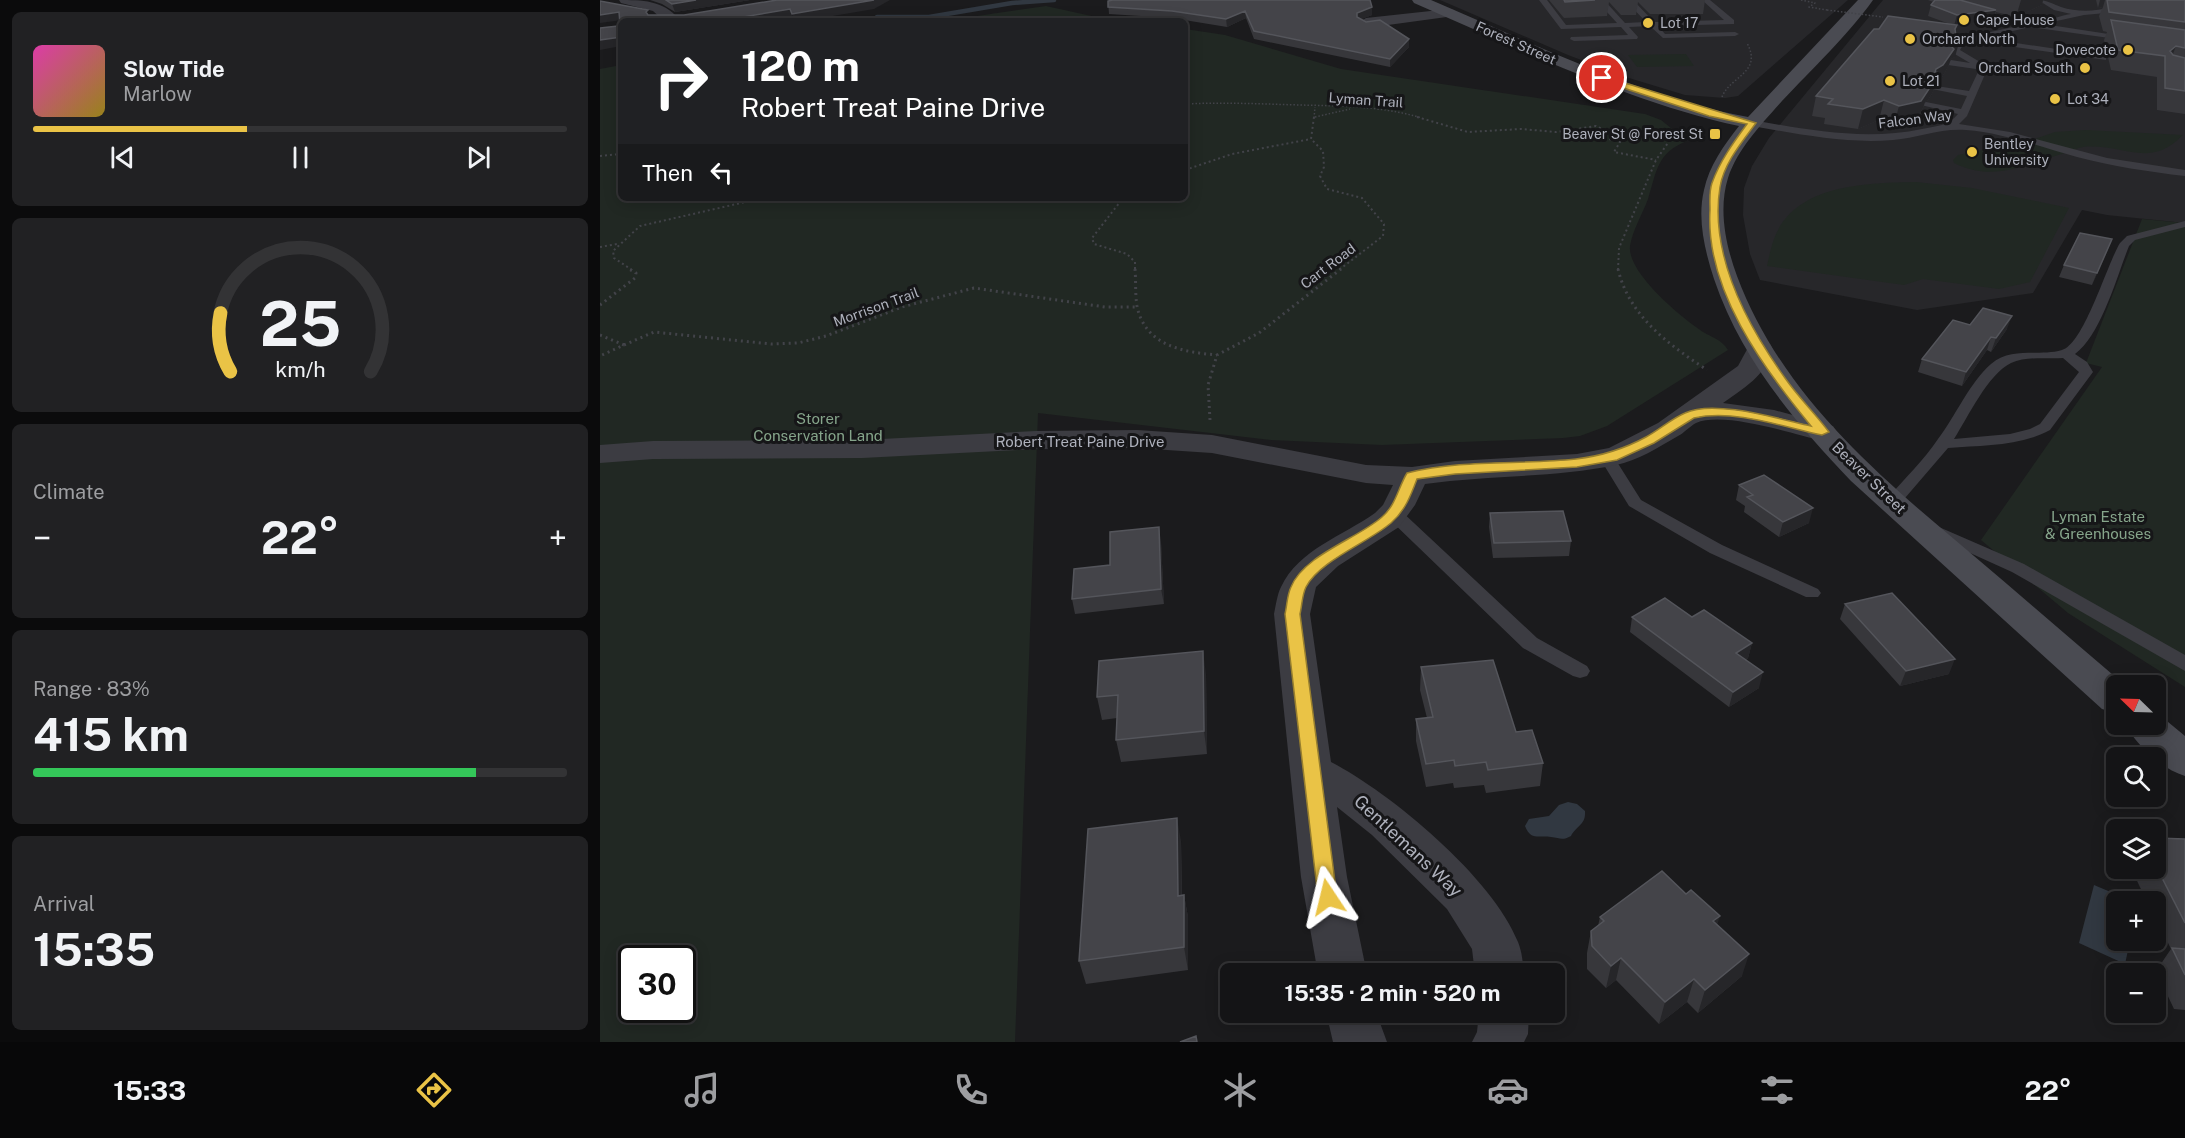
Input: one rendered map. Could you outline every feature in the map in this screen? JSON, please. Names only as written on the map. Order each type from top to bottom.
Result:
[{"type":"main road","name":"Forest Street","points":[[1419,0],[1576,69],[1669,101],[1721,117],[1749,109]]},
{"type":"main road","points":[[1749,109],[1793,79],[1866,0]]},
{"type":"main road","name":"Beaver Street","points":[[1749,109],[1717,178],[1714,192],[1713,225],[1718,253],[1729,288],[1760,350],[1781,382],[1822,432],[1904,512],[2106,690]]},
{"type":"main road","points":[[2157,735],[2185,760]]},
{"type":"street","points":[[626,0],[658,9],[669,18]]},
{"type":"street","points":[[1366,23],[1449,13]]},
{"type":"street","name":"Robert Treat Paine Drive","points":[[600,454],[653,450],[862,450],[1036,440],[1137,439],[1212,444],[1366,474],[1412,476],[1455,470],[1577,463],[1617,456],[1650,440],[1690,415],[1748,372],[1760,350]]},
{"type":"street","name":"Robert Treat Paine Drive","points":[[1690,415],[1710,412],[1736,413],[1822,432]]},
{"type":"street","points":[[1341,963],[1324,877],[1292,614],[1298,587],[1307,574],[1387,520],[1401,503],[1412,476]]},
{"type":"street","name":"Gentlemans Way","points":[[1310,770],[1345,789],[1387,822],[1463,895],[1495,944],[1498,963]]},
{"type":"street","points":[[1353,1023],[1355,1034],[1361,1042]]},
{"type":"street","points":[[1498,1042],[1502,1034],[1503,1023]]},
{"type":"lane","points":[[1543,0],[1564,27],[1731,22],[1706,0]]},
{"type":"lane","points":[[1574,39],[1634,37],[1600,0]]},
{"type":"lane","points":[[1629,0],[1663,36],[1735,34]]},
{"type":"lane","points":[[1932,0],[1981,16],[2140,41]]},
{"type":"lane","points":[[2042,0],[2054,7],[2087,12]]},
{"type":"lane","points":[[1982,68],[1956,51],[1957,45],[1968,39],[2114,8],[2106,0]]},
{"type":"lane","points":[[1968,39],[2103,58]]},
{"type":"lane","points":[[1951,63],[1982,68]]},
{"type":"lane","points":[[1952,126],[1958,122],[1964,112],[1982,68]]},
{"type":"lane","points":[[1936,89],[1972,94]]},
{"type":"lane","points":[[1926,105],[1964,112]]},
{"type":"lane","name":"Falcon Way","points":[[1749,109],[1824,134],[1871,138],[1913,135],[1952,126],[2000,133],[2119,164],[2185,173]]},
{"type":"lane","points":[[2185,224],[2131,238],[2124,245],[2092,321],[2077,346],[2066,354],[2023,356],[2007,360],[1986,378],[1943,444],[1904,512],[2018,568],[2185,664]]},
{"type":"lane","points":[[1943,444],[2037,433],[2045,427],[2086,372],[2082,365],[2066,354]]},
{"type":"lane","points":[[1607,458],[1635,503],[1716,549],[1812,593]]},
{"type":"lane","points":[[1393,513],[1530,643],[1580,671]]},
{"type":"path","points":[[1801,0],[1815,3],[1809,7],[1883,17]]},
{"type":"path","points":[[1725,100],[1723,93],[1747,71],[1753,57],[1744,39]]},
{"type":"path","name":"Lyman Trail","points":[[1188,104],[1218,102],[1356,107],[1401,112],[1468,132],[1521,129],[1556,132],[1596,126],[1600,128],[1599,136],[1620,142],[1614,152],[1656,160]]},
{"type":"path","points":[[1188,169],[1232,154],[1311,139],[1316,107]]},
{"type":"path","points":[[1315,117],[1356,107]]},
{"type":"path","points":[[1677,130],[1656,160],[1619,248],[1615,264],[1618,279],[1627,298],[1640,315],[1661,336],[1693,361]]},
{"type":"path","name":"Cart Road","points":[[1217,355],[1233,350],[1270,326],[1318,285],[1369,249],[1383,236],[1384,224],[1362,198],[1327,189],[1320,176],[1324,167],[1323,151],[1311,139]]},
{"type":"path","points":[[600,156],[618,154]]},
{"type":"path","points":[[600,305],[635,278],[636,273],[614,258],[613,251],[640,226],[750,201]]},
{"type":"path","points":[[1122,201],[1092,238],[1094,244],[1127,254],[1135,262],[1137,307],[1149,332],[1169,347],[1191,353],[1217,355],[1208,385],[1212,444]]},
{"type":"path","points":[[600,247],[618,244]]},
{"type":"path","name":"Morrison Trail","points":[[600,356],[654,332],[771,344],[798,343],[826,336],[902,307],[974,288],[1105,307],[1137,307]]},
{"type":"path","points":[[600,335],[624,345]]},
{"type":"shaded area","points":[[1440,0],[1848,0],[1738,96],[1725,98],[1685,95],[1629,78],[1568,55]]},
{"type":"shaded area","name":"Bentley University","points":[[1883,0],[2185,0],[2185,223],[2107,215],[2082,210],[2033,293],[1917,310],[1760,280],[1750,254],[1743,215],[1744,188],[1752,166],[1769,138]]},
{"type":"shaded area","points":[[1568,802],[1577,804],[1585,811],[1583,822],[1571,836],[1563,839],[1532,836],[1527,831],[1525,826],[1529,819],[1549,816],[1559,805]]},
{"type":"shaded area","points":[[2094,885],[2108,891],[2106,891],[2106,951],[2128,951],[2125,963],[2079,943]]},
{"type":"green space","points":[[1046,6],[1100,18],[964,18]]},
{"type":"green space","name":"Storer Conservation Land","points":[[1188,29],[1225,35],[1341,69],[1645,114],[1661,120],[1687,141],[1670,151],[1656,171],[1648,199],[1631,240],[1631,257],[1637,269],[1657,294],[1703,332],[1720,341],[1728,350],[1607,426],[1580,436],[1563,438],[1382,445],[1271,440],[1038,413],[1015,1042],[600,1042],[600,69],[618,66],[618,201],[1188,201]]},
{"type":"green space","points":[[1686,54],[1694,66],[1637,67],[1628,55]]},
{"type":"green space","points":[[2086,130],[2183,135],[2159,151],[2135,153],[2111,148],[2083,147],[1997,172],[1969,169],[1954,163],[1953,160],[1958,155],[2032,140],[2055,132]]},
{"type":"green space","points":[[1916,182],[1972,188],[2069,208],[2030,282],[1999,289],[1923,279],[1904,285],[1767,266],[1774,239],[1784,221],[1798,207],[1815,197],[1855,186]]},
{"type":"green space","name":"Lyman Estate & Greenhouses","points":[[2142,219],[2185,223],[2185,687],[2068,613],[1981,540],[2102,367],[2086,363]]},
{"type":"building","points":[[666,0],[696,0],[672,4]]},
{"type":"building","points":[[777,0],[874,0],[792,14],[790,9],[737,18],[620,18],[619,12],[600,15],[600,1],[648,10],[646,12],[648,15],[684,15]]},
{"type":"building","points":[[1370,0],[1372,7],[1357,13],[1357,17],[1366,22],[1380,20],[1409,39],[1390,59],[1254,31],[1245,11],[1226,19],[1172,11],[1108,7],[1108,1]]},
{"type":"building","points":[[1564,0],[1595,0],[1565,2]]},
{"type":"building","points":[[1935,0],[1960,0],[1996,10],[1957,15],[1931,5]]},
{"type":"building","points":[[2107,0],[2185,0],[2185,22],[2109,12]]},
{"type":"building","points":[[1888,16],[1957,25],[1956,36],[1960,39],[1950,45],[1954,49],[1943,65],[1936,69],[1935,72],[1939,73],[1933,81],[1924,85],[1929,89],[1921,101],[1899,106],[1884,100],[1863,109],[1828,104],[1833,99],[1816,96],[1874,29],[1879,29]]},
{"type":"building","points":[[2111,20],[2185,30],[2185,48],[2176,46],[2170,51],[2173,55],[2185,58],[2185,91],[2165,88],[2165,56],[2118,50]]},
{"type":"building","points":[[618,26],[618,37],[600,40],[600,28]]},
{"type":"building","points":[[2080,233],[2112,239],[2097,273],[2064,265]]},
{"type":"building","points":[[1983,308],[2012,316],[1996,338],[1991,337],[1966,372],[1922,359],[1953,320],[1970,325]]},
{"type":"building","points":[[1764,475],[1813,508],[1783,522],[1747,497],[1753,495],[1739,485]]},
{"type":"building","points":[[1563,511],[1571,541],[1494,543],[1490,513]]},
{"type":"building","points":[[1159,527],[1161,589],[1072,599],[1074,569],[1110,565],[1110,532]]},
{"type":"building","points":[[1892,593],[1955,659],[1906,671],[1845,604]]},
{"type":"building","points":[[1665,598],[1692,617],[1704,610],[1752,643],[1736,653],[1763,672],[1733,692],[1632,617]]},
{"type":"building","points":[[1203,651],[1204,731],[1116,740],[1118,695],[1097,697],[1099,661]]},
{"type":"building","points":[[1493,660],[1516,732],[1532,730],[1543,763],[1488,770],[1486,762],[1455,766],[1454,760],[1426,764],[1416,719],[1433,717],[1421,667]]},
{"type":"building","points":[[1177,818],[1178,896],[1184,895],[1184,947],[1079,961],[1088,829]]},
{"type":"building","points":[[2166,838],[2185,839],[2185,923],[2163,879],[2166,879]]},
{"type":"building","points":[[1662,871],[1686,894],[1691,890],[1720,916],[1713,921],[1749,954],[1705,990],[1694,979],[1665,1002],[1621,958],[1611,966],[1592,946],[1591,931],[1604,921],[1600,917]]},
{"type":"building","points":[[2172,948],[2185,949],[2185,975]]},
{"type":"building","points":[[1196,1036],[1197,1042],[1180,1042]]},
{"type":"waterway","points":[[877,17],[929,17],[1012,3],[1054,0]]},
{"type":"place","name":"Cape House","points":[[1964,20]]},
{"type":"place","name":"Lot 17","points":[[1648,23]]},
{"type":"place","name":"Orchard North","points":[[1910,39]]},
{"type":"place","name":"Dovecote","points":[[2128,50]]},
{"type":"place","name":"Orchard South","points":[[2085,68]]},
{"type":"place","name":"Lot 21","points":[[1890,81]]},
{"type":"place","name":"Lot 34","points":[[2055,99]]},
{"type":"place","name":"Beaver St @ Forest St","points":[[1715,134]]},
{"type":"place","name":"Bentley University","points":[[1972,152]]},
{"type":"route","points":[[1328,897],[1310,770],[1292,614],[1298,587],[1307,574],[1387,520],[1401,503],[1412,476],[1455,470],[1577,463],[1617,456],[1650,440],[1690,415],[1700,413],[1736,413],[1822,432],[1781,382],[1752,337],[1731,294],[1718,253],[1713,225],[1713,201],[1717,178],[1730,152],[1752,123],[1712,114],[1602,78]]}]
